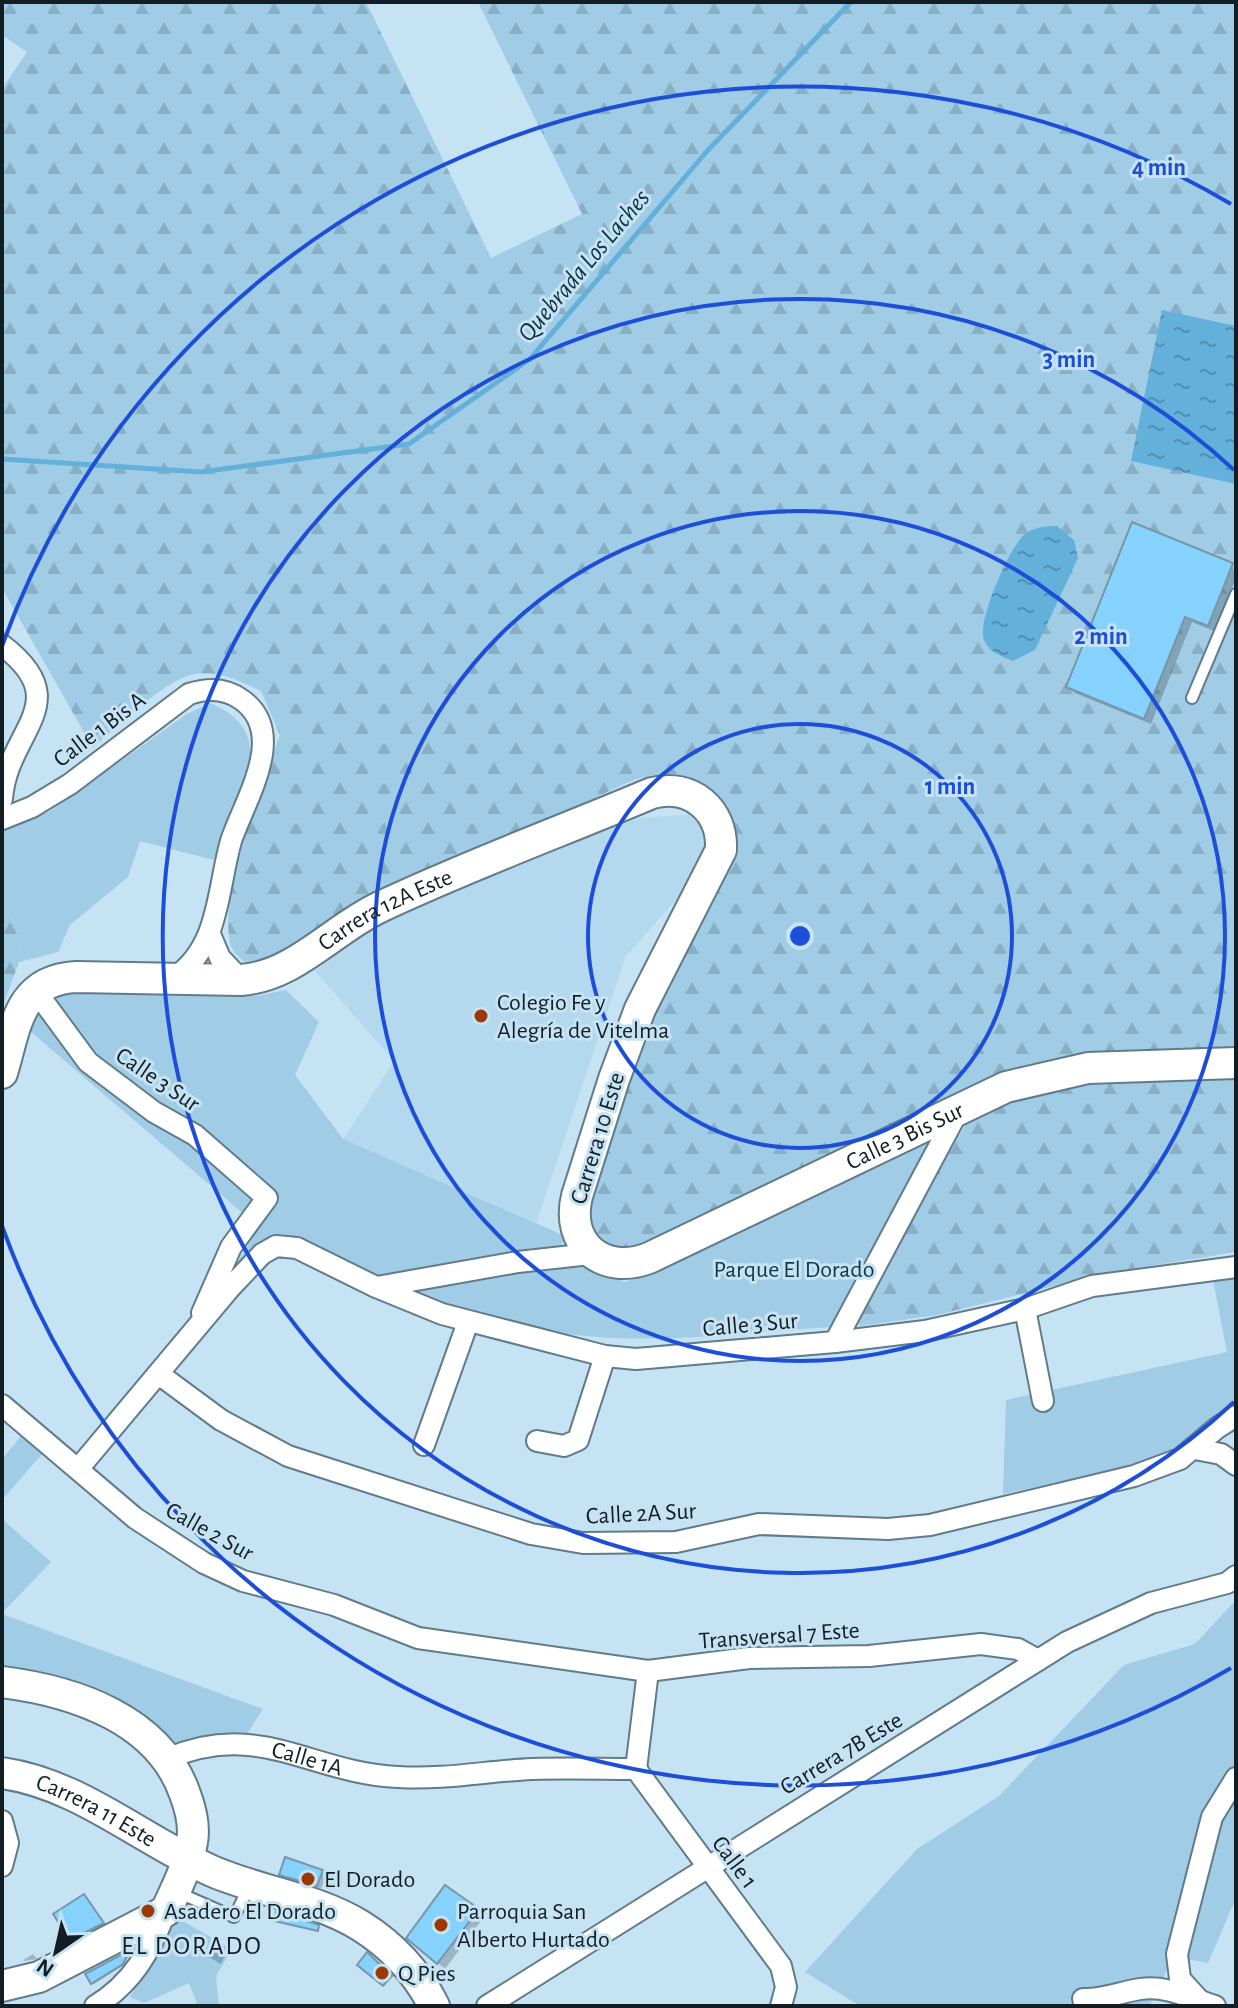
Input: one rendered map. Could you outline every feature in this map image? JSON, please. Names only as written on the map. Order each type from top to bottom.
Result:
[{"type":"street","points":[[2,645],[25,664],[36,682],[38,695],[37,706],[10,764],[3,809]]},
{"type":"street","name":"Calle 1 Bis A","points":[[3,809],[32,807],[98,765],[182,697],[206,689],[224,691],[240,698],[253,711],[263,745],[260,768],[227,856],[210,934]]},
{"type":"street","name":"Carrera 12A Este","points":[[35,990],[60,978],[241,980],[286,968],[379,908],[652,793],[678,791],[695,797],[709,808],[718,824]]},
{"type":"street","name":"Carrera 10 Este","points":[[590,1254],[576,1231],[577,1196],[640,1009],[718,858],[721,841],[718,824]]},
{"type":"street","points":[[174,978],[197,959],[210,934]]},
{"type":"street","points":[[210,934],[220,958],[241,980]]},
{"type":"street","points":[[2,1073],[20,1014],[35,990]]},
{"type":"street","name":"Calle 3 Sur","points":[[35,990],[88,1062],[154,1112],[195,1135],[267,1198],[231,1247],[190,1334]]},
{"type":"street","name":"Calle 3 Bis Sur","points":[[590,1254],[619,1264],[649,1258],[1006,1087],[1088,1068],[1236,1063]]},
{"type":"street","points":[[835,1342],[960,1107]]},
{"type":"street","name":"Calle 3 Sur","points":[[190,1334],[262,1254],[281,1245],[297,1248],[376,1287],[468,1322],[605,1356],[651,1358],[925,1331],[1025,1309],[1092,1286],[1236,1267]]},
{"type":"street","points":[[376,1287],[518,1262],[590,1254]]},
{"type":"street","points":[[1025,1309],[1043,1401]]},
{"type":"street","points":[[424,1445],[468,1322]]},
{"type":"street","points":[[78,1469],[160,1375],[190,1334]]},
{"type":"street","points":[[537,1441],[564,1446],[578,1440],[605,1356]]},
{"type":"street","name":"Calle 2A Sur","points":[[160,1375],[221,1420],[288,1456],[531,1534],[583,1543],[676,1542],[759,1524],[916,1528],[1098,1487],[1180,1459],[1236,1416]]},
{"type":"street","name":"Calle 2 Sur","points":[[2,1405],[135,1518],[176,1547],[223,1573],[334,1605],[409,1635],[473,1647]]},
{"type":"street","points":[[1195,1449],[1221,1454],[1236,1465]]},
{"type":"street","name":"Carrera 7B Este","points":[[487,2006],[1067,1642],[1151,1603],[1227,1583],[1236,1576]]},
{"type":"street","name":"Transversal 7 Este","points":[[473,1647],[648,1671],[749,1658],[869,1656],[981,1644],[1018,1649],[1038,1660]]},
{"type":"street","points":[[636,1769],[648,1671]]},
{"type":"street","points":[[2,1682],[73,1697],[139,1730],[178,1775],[190,1808],[193,1834],[188,1859],[138,1969],[120,1989],[95,2006]]},
{"type":"street","name":"Calle 1A","points":[[167,1759],[204,1746],[241,1744],[273,1746],[341,1768],[393,1777],[532,1769],[636,1769]]},
{"type":"street","name":"Calle 1","points":[[636,1769],[705,1867],[772,1951],[786,1978],[784,1997]]},
{"type":"street","name":"Carrera 11 Este","points":[[2,1773],[36,1780],[72,1794],[188,1859],[250,1886],[321,1907],[358,1925],[407,1964],[434,2006]]},
{"type":"street","points":[[1208,2004],[1180,1979],[1178,1945],[1212,1817],[1236,1778]]},
{"type":"street","points":[[2,1821],[6,1827],[4,1862]]},
{"type":"street","points":[[2,1986],[39,1977],[170,1901]]},
{"type":"street","points":[[1083,1999],[1099,2000],[1142,1988],[1164,1988],[1208,2004]]},
{"type":"lane","points":[[1192,698],[1236,594]]},
{"type":"lane","points":[[170,1901],[234,1917],[250,1886]]},
{"type":"shaded area","name":"Colegio Fe y Alegría de Vitelma","points":[[695,814],[712,836],[684,891],[626,956],[536,1223],[343,1139],[394,1061],[315,971],[361,934],[511,865],[640,818]]},
{"type":"green space","points":[[2,2],[366,2],[491,258],[582,214],[478,2],[1236,2],[1236,1252],[1107,1273],[937,1315],[860,1326],[855,1317],[987,1087],[627,1254],[611,1255],[585,1220],[648,1019],[738,852],[730,823],[715,800],[706,791],[681,778],[655,775],[624,784],[469,858],[281,961],[253,968],[238,956],[231,946],[228,925],[230,900],[244,841],[280,735],[261,691],[221,675],[204,673],[183,678],[142,705],[93,748],[2,588],[2,89],[27,52],[2,35]]},
{"type":"green space","points":[[210,703],[233,716],[246,733],[250,752],[249,773],[242,795],[214,860],[140,841],[128,877],[70,925],[58,952],[19,962],[23,934],[2,903],[2,830],[49,812],[187,714]]},
{"type":"green space","points":[[2,903],[23,934],[19,962],[2,1008]]},
{"type":"green space","points":[[78,990],[257,996],[286,990],[319,1022],[295,1075],[343,1139],[565,1236],[560,1250],[379,1278],[293,1236],[284,1236],[259,1248],[231,1273],[259,1227],[24,1026],[51,995]]},
{"type":"green space","name":"Parque El Dorado","points":[[932,1140],[830,1327],[720,1336],[584,1336],[508,1322],[408,1293],[579,1261],[596,1273],[626,1282]]},
{"type":"green space","points":[[1236,1279],[1236,1431],[1165,1459],[1003,1494],[1006,1400],[1227,1352],[1213,1280]]},
{"type":"green space","points":[[22,1435],[43,1453],[2,1500],[2,1459]]},
{"type":"green space","points":[[2,1519],[51,1562],[2,1613]]},
{"type":"green space","points":[[1236,1600],[1236,1898],[1208,1963],[1171,1956],[1158,1995],[1147,2006],[860,2006],[805,1972],[917,1849],[999,1796],[1124,1665],[1195,1644]]},
{"type":"green space","points":[[2,1614],[263,1709],[246,1735],[214,1736],[171,1749],[2,1672]]},
{"type":"green space","points":[[177,1918],[232,1949],[216,1976],[219,2006],[198,2006],[189,1983],[144,2003],[130,1997]]},
{"type":"water","points":[[1162,310],[1236,326],[1236,484],[1131,461]]},
{"type":"water","points":[[1057,526],[1074,540],[1078,558],[1035,650],[1013,661],[993,651],[984,640],[990,601],[1004,567],[1026,533]]},
{"type":"building","points":[[1132,522],[1233,563],[1208,626],[1185,617],[1144,719],[1066,687]]},
{"type":"building","points":[[285,1857],[323,1870],[317,1886],[279,1875]]},
{"type":"building","name":"Parroquia San Alberto Hurtado","points":[[445,1885],[479,1909],[437,1964],[406,1938]]},
{"type":"building","points":[[84,1894],[104,1923],[70,1940],[53,1914]]},
{"type":"building","points":[[276,1911],[319,1925],[318,1931],[274,1921]]},
{"type":"building","points":[[130,1950],[123,1964],[91,1984],[85,1974]]},
{"type":"building","points":[[367,1952],[392,1976],[383,1986],[357,1965]]},
{"type":"waterway","name":"Quebrada Los Laches","points":[[2,459],[201,472],[409,444],[530,359],[708,150],[851,2]]},
{"type":"place","name":"Colegio Fe y Alegría de Vitelma","points":[[481,1016]]},
{"type":"place","name":"El Dorado","points":[[308,1879]]},
{"type":"place","name":"Asadero El Dorado","points":[[148,1911]]},
{"type":"place","name":"Parroquia San Alberto Hurtado","points":[[441,1925]]},
{"type":"place","name":"Q Pies","points":[[382,1973]]},
{"type":"district","name":"EL DORADO","points":[[192,1945]]}]
